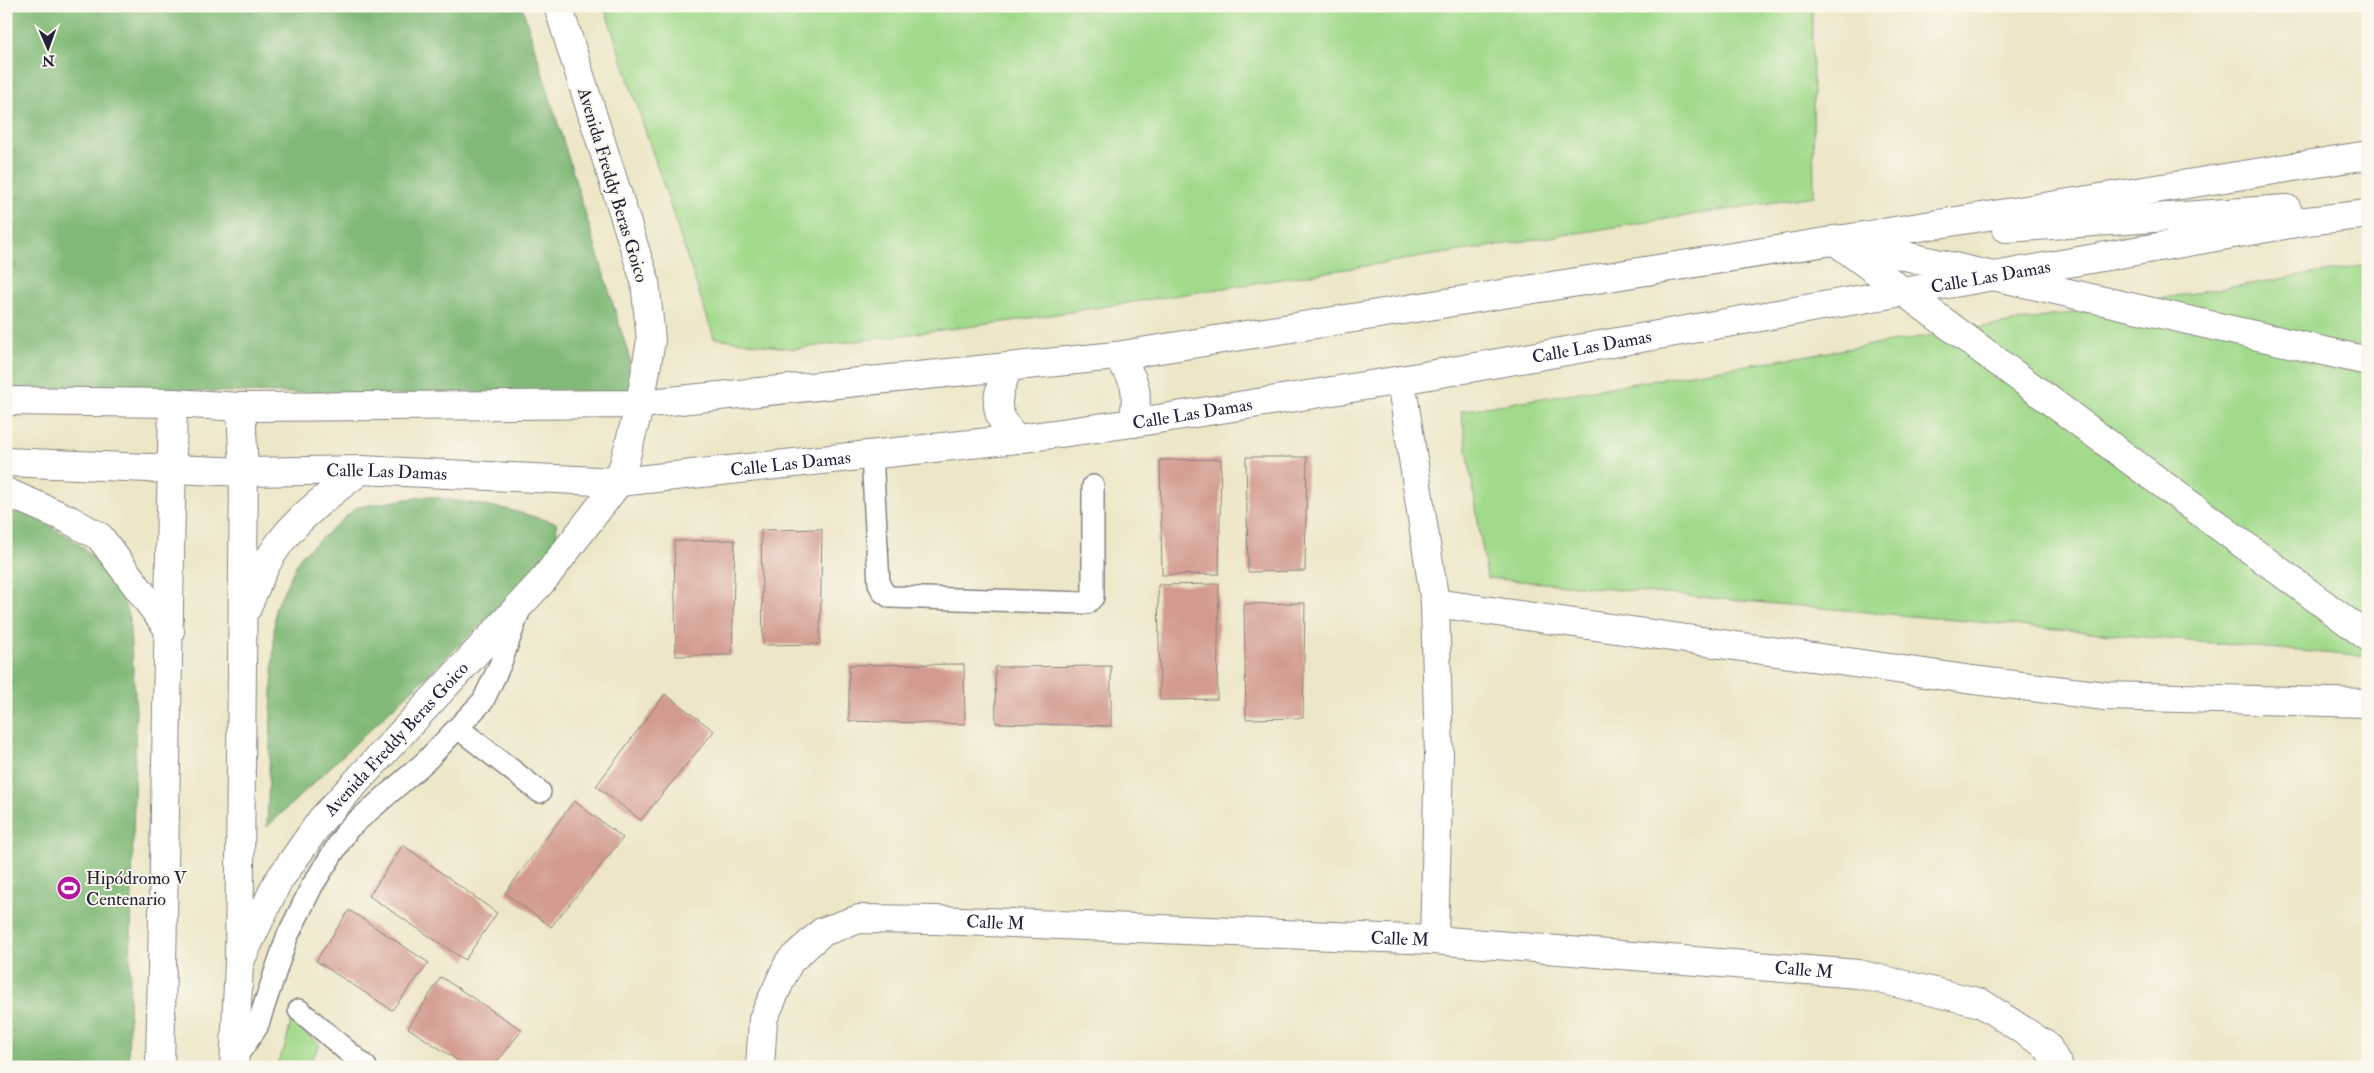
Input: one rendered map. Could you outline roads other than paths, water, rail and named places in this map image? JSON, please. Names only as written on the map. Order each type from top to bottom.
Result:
[{"type":"street","name":"Avenida Freddy Beras Goico","points":[[239,963],[277,882],[322,819],[545,578],[618,482],[640,404],[651,340],[645,281],[558,6]]},
{"type":"street","points":[[6,401],[173,403],[241,407],[640,404],[1116,356],[2368,154]]},
{"type":"street","points":[[1834,240],[2368,204]]},
{"type":"street","name":"Calle Las Damas","points":[[6,462],[244,472],[361,470],[618,482],[1017,439],[1133,423],[1401,380],[2307,221],[2368,214]]},
{"type":"street","points":[[1834,240],[2368,361]]},
{"type":"street","points":[[1834,240],[2368,637]]},
{"type":"street","points":[[1116,356],[1131,372],[1138,401],[1133,423]]},
{"type":"street","points":[[1009,367],[1000,386],[998,407],[1003,426],[1017,439]]},
{"type":"street","points":[[1401,380],[1435,603],[1440,755],[1434,940]]},
{"type":"street","points":[[160,1067],[173,403]]},
{"type":"street","points":[[234,1063],[239,963],[244,472],[241,407]]},
{"type":"street","points":[[241,621],[260,576],[282,540],[311,509],[361,470]]},
{"type":"street","points":[[6,492],[68,519],[100,537],[170,630]]},
{"type":"street","points":[[1435,603],[1973,680],[2105,696],[2368,703]]},
{"type":"street","name":"Calle M","points":[[760,1067],[762,1019],[789,962],[822,932],[859,919],[936,920],[1434,940],[1858,974],[1980,1002],[2047,1046],[2059,1067]]},
{"type":"lane","points":[[872,455],[879,584],[883,592],[890,597],[1087,603],[1093,597],[1093,486]]},
{"type":"lane","points":[[234,1063],[257,1027],[287,937],[312,886],[348,829],[425,762],[484,701],[500,665],[523,602]]},
{"type":"lane","points":[[458,728],[540,792]]},
{"type":"lane","points":[[298,1010],[366,1067]]},
{"type":"place","name":"Hipódromo V Centenario","points":[[69,888]]}]
